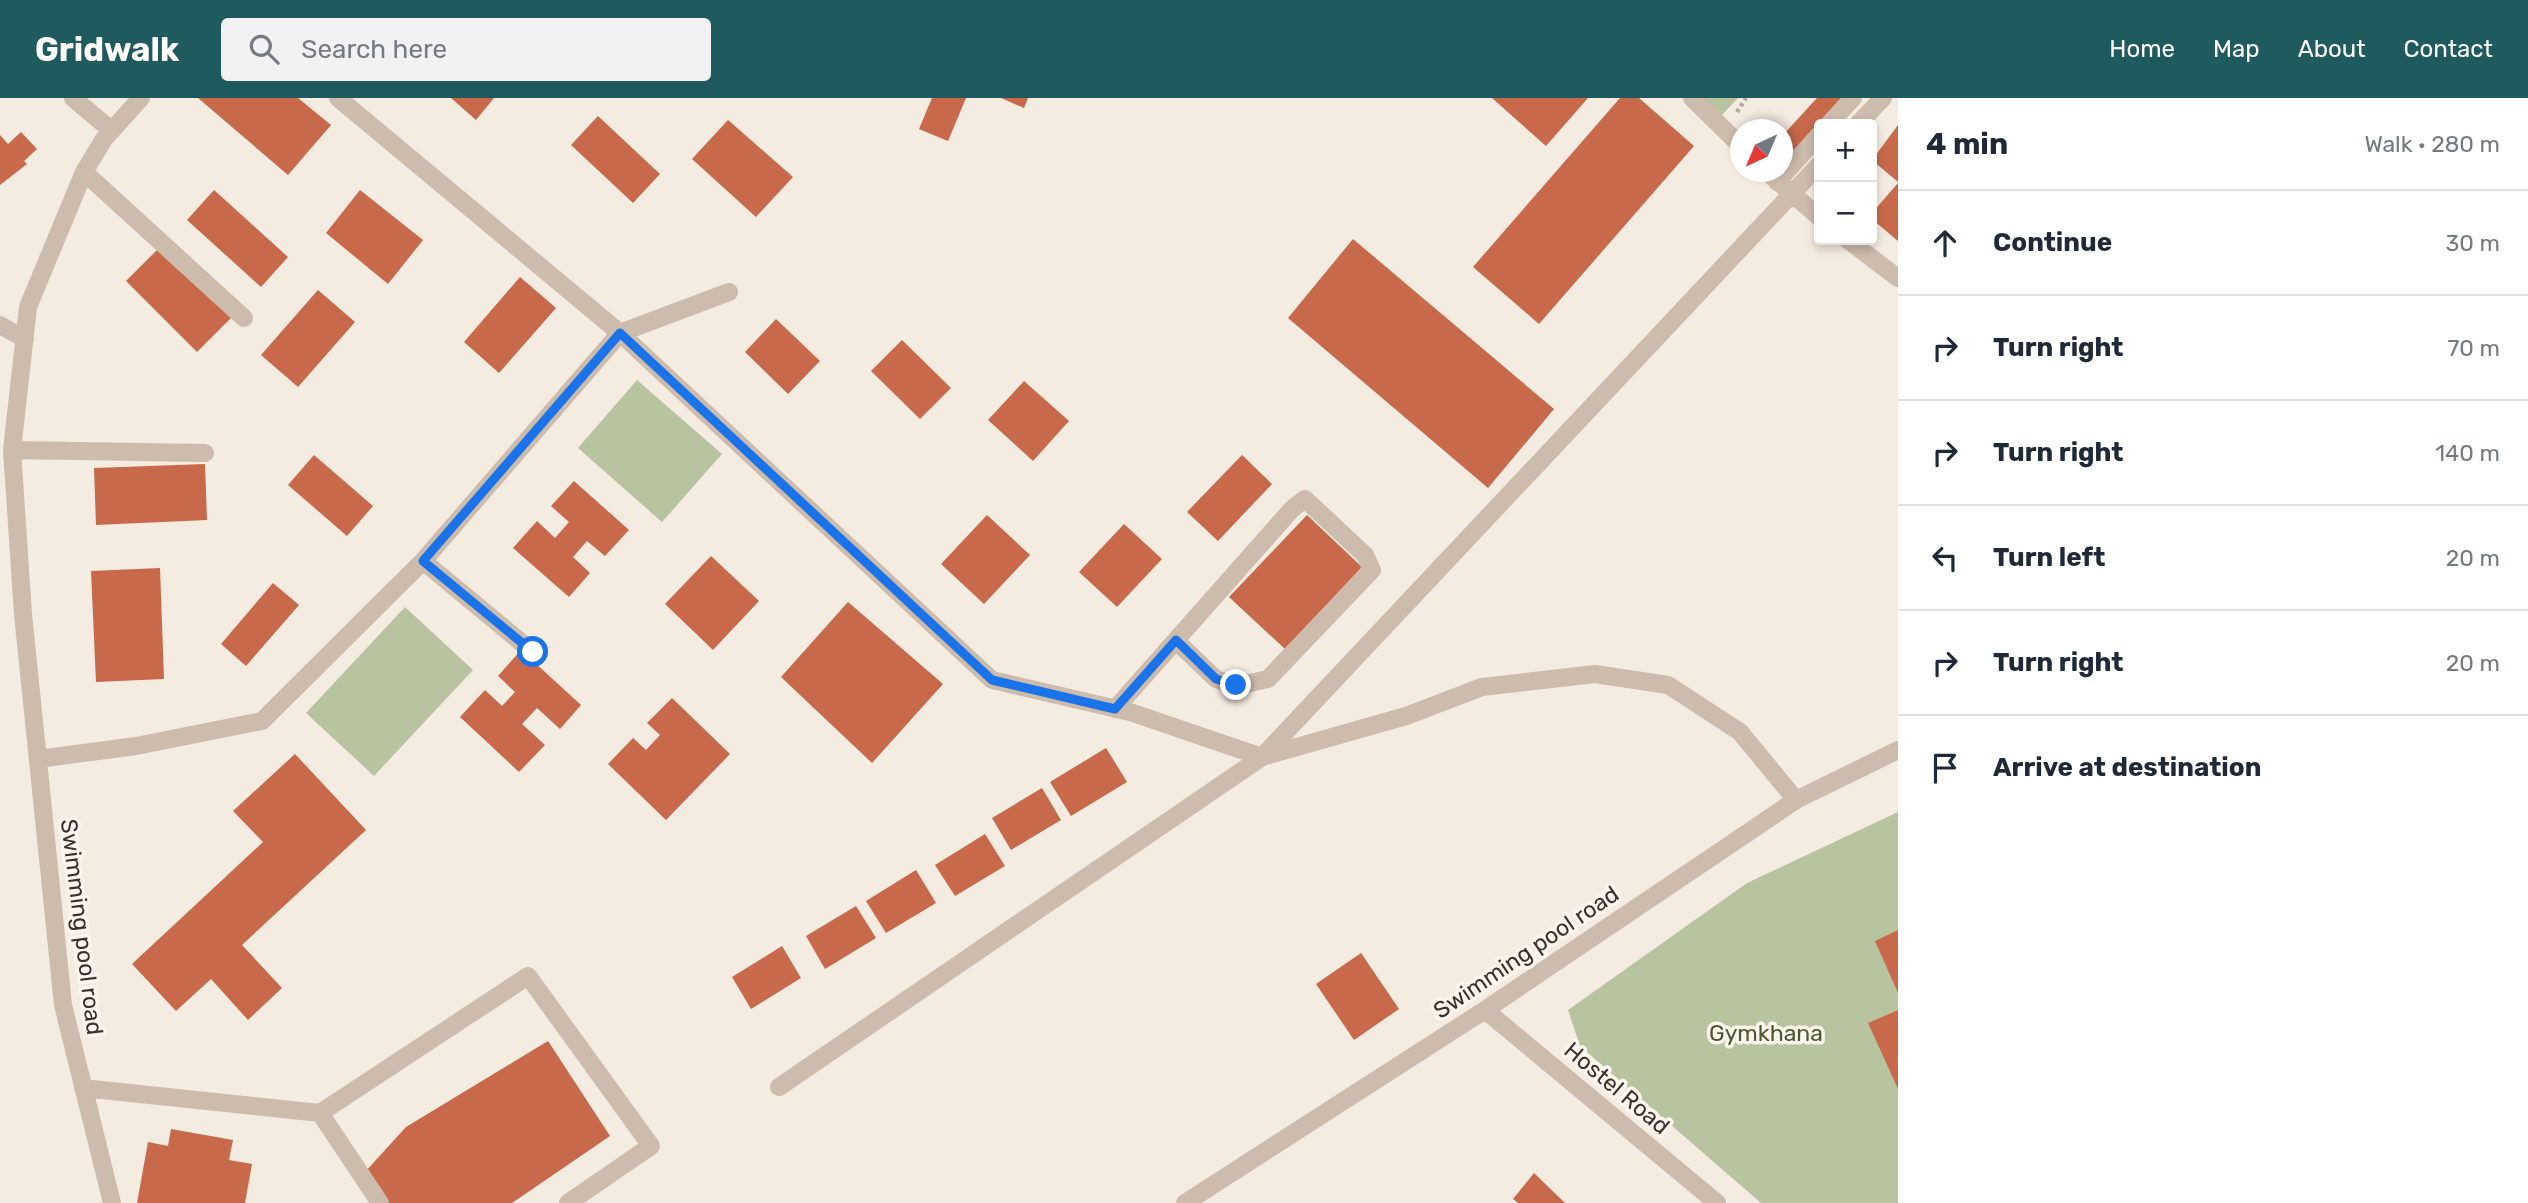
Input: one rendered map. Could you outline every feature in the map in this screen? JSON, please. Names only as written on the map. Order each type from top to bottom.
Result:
[{"type":"lane","points":[[73,98],[111,130]]},
{"type":"lane","name":"Swimming pool road","points":[[112,1203],[63,1005],[23,614],[12,450],[28,307],[84,172],[111,130],[141,98]]},
{"type":"lane","points":[[338,98],[620,333],[992,680],[1115,709],[1262,757],[1406,716],[1482,687],[1594,674],[1668,684],[1740,732],[1796,800]]},
{"type":"lane","points":[[1692,98],[1730,135]]},
{"type":"lane","points":[[1834,119],[1853,98]]},
{"type":"lane","points":[[1863,119],[1883,98]]},
{"type":"lane","points":[[779,1087],[1262,757],[1814,141]]},
{"type":"lane","points":[[1778,183],[1814,167]]},
{"type":"lane","points":[[84,172],[244,318]]},
{"type":"lane","points":[[1778,183],[1814,213]]},
{"type":"lane","points":[[1855,245],[1898,278]]},
{"type":"lane","points":[[38,759],[136,746],[262,721],[423,561],[620,333],[729,292]]},
{"type":"lane","points":[[0,325],[25,339]]},
{"type":"lane","points":[[12,450],[205,453]]},
{"type":"lane","points":[[1115,709],[1176,640],[1292,509],[1305,499],[1365,555],[1372,570],[1268,679],[1236,685],[1216,679],[1176,640]]},
{"type":"lane","points":[[423,561],[533,652]]},
{"type":"lane","name":"Swimming pool road","points":[[1185,1203],[1485,1010],[1796,800],[1898,750]]},
{"type":"lane","points":[[83,1088],[320,1113],[528,976],[651,1146],[568,1203]]},
{"type":"lane","name":"Hostel Road","points":[[1485,1010],[1717,1203]]},
{"type":"lane","points":[[320,1113],[380,1203]]},
{"type":"green space","points":[[1704,98],[1738,98],[1722,115]]},
{"type":"green space","points":[[637,380],[722,454],[662,522],[578,448]]},
{"type":"green space","points":[[405,607],[473,670],[374,776],[306,713]]},
{"type":"green space","name":"Gymkhana","points":[[1898,812],[1898,1203],[1761,1203],[1580,1046],[1568,1010],[1747,883]]},
{"type":"building","points":[[198,98],[298,98],[331,125],[288,175]]},
{"type":"building","points":[[451,98],[494,98],[476,120]]},
{"type":"building","points":[[932,98],[966,98],[948,141],[919,129]]},
{"type":"building","points":[[1001,98],[1028,98],[1024,108]]},
{"type":"building","points":[[1492,98],[1588,98],[1546,146]]},
{"type":"building","points":[[1620,98],[1639,98],[1694,146],[1539,324],[1473,267]]},
{"type":"building","points":[[1817,98],[1846,98],[1827,119],[1814,119],[1814,133],[1793,156],[1793,124]]},
{"type":"building","points":[[598,116],[660,174],[633,203],[571,145]]},
{"type":"building","points":[[728,120],[793,177],[756,217],[692,159]]},
{"type":"building","points":[[1898,125],[1898,182],[1877,164],[1877,153]]},
{"type":"building","points":[[21,132],[37,149],[24,161],[27,164],[0,185],[0,135],[8,144]]},
{"type":"building","points":[[1898,183],[1898,241],[1877,223],[1877,207]]},
{"type":"building","points":[[214,190],[288,257],[261,287],[187,220]]},
{"type":"building","points":[[360,190],[423,240],[388,284],[326,233]]},
{"type":"building","points":[[1353,239],[1554,409],[1488,488],[1288,318]]},
{"type":"building","points":[[160,247],[232,317],[197,352],[126,281]]},
{"type":"building","points":[[520,277],[556,308],[499,373],[464,342]]},
{"type":"building","points":[[318,290],[355,322],[298,387],[261,355]]},
{"type":"building","points":[[776,319],[820,361],[788,394],[745,352]]},
{"type":"building","points":[[902,340],[951,388],[920,419],[871,371]]},
{"type":"building","points":[[1024,381],[1069,421],[1033,461],[988,420]]},
{"type":"building","points":[[314,455],[373,506],[347,536],[288,485]]},
{"type":"building","points":[[1242,455],[1272,484],[1218,541],[1187,512]]},
{"type":"building","points":[[205,464],[207,520],[96,525],[94,468]]},
{"type":"building","points":[[574,481],[629,530],[605,556],[587,541],[573,557],[590,573],[569,597],[513,548],[537,521],[555,538],[569,522],[551,506]]},
{"type":"building","points":[[987,515],[1030,555],[984,604],[941,564]]},
{"type":"building","points":[[1307,515],[1362,567],[1285,649],[1229,597]]},
{"type":"building","points":[[1124,524],[1162,559],[1117,607],[1079,572]]},
{"type":"building","points":[[711,556],[759,601],[713,650],[665,604]]},
{"type":"building","points":[[160,568],[164,679],[96,682],[91,571]]},
{"type":"building","points":[[273,583],[299,605],[246,666],[221,644]]},
{"type":"building","points":[[848,602],[943,684],[872,763],[781,677]]},
{"type":"building","points":[[521,650],[581,705],[560,729],[537,708],[522,724],[545,745],[519,772],[460,717],[485,690],[502,706],[515,692],[498,676]]},
{"type":"building","points":[[672,698],[730,754],[666,820],[608,764],[633,738],[646,750],[660,735],[647,723]]},
{"type":"building","points":[[1106,748],[1127,782],[1071,816],[1050,782]]},
{"type":"building","points":[[295,754],[366,830],[242,945],[282,988],[248,1020],[211,979],[176,1011],[132,964],[263,842],[233,811]]},
{"type":"building","points":[[1042,788],[1061,820],[1011,850],[992,818]]},
{"type":"building","points":[[985,834],[1005,866],[955,896],[935,865]]},
{"type":"building","points":[[916,870],[936,903],[886,933],[866,901]]},
{"type":"building","points":[[856,906],[876,938],[825,969],[806,936]]},
{"type":"building","points":[[1898,930],[1898,993],[1875,941]]},
{"type":"building","points":[[782,946],[801,978],[751,1009],[732,977]]},
{"type":"building","points":[[1361,953],[1399,1009],[1354,1040],[1316,984]]},
{"type":"building","points":[[1898,1010],[1898,1089],[1868,1023]]},
{"type":"building","points":[[548,1041],[610,1136],[512,1203],[384,1203],[365,1172],[406,1127]]},
{"type":"building","points":[[171,1129],[233,1140],[229,1160],[252,1164],[245,1203],[137,1203],[148,1142],[168,1146]]},
{"type":"building","points":[[1534,1173],[1565,1203],[1518,1203],[1513,1199]]},
{"type":"route","points":[[533,652],[423,561],[620,333],[992,680],[1115,709],[1176,640],[1216,679],[1236,685]]}]
